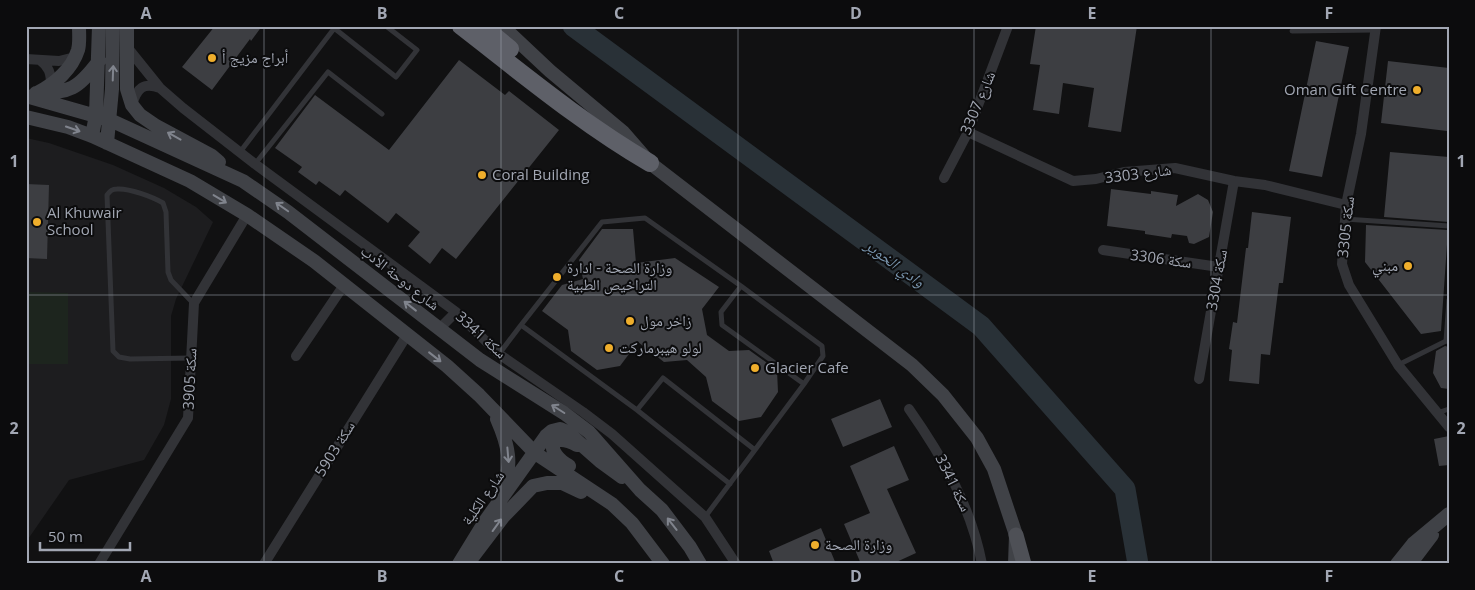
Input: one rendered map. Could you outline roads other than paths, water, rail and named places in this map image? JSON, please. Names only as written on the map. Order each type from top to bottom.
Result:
[{"type":"highway","points":[[461,26],[579,118],[614,142],[650,163]]},
{"type":"highway","points":[[482,26],[599,124],[650,163]]},
{"type":"main road","points":[[29,94],[51,85],[64,74],[75,57],[78,48],[79,26]]},
{"type":"main road","points":[[92,136],[96,115],[99,26]]},
{"type":"main road","points":[[107,142],[114,66],[113,26]]},
{"type":"main road","points":[[127,26],[127,89],[132,105],[140,115],[212,156],[244,181]]},
{"type":"main road","points":[[502,26],[550,72],[622,132],[650,163],[912,365],[944,396],[977,438],[994,469],[1024,564]]},
{"type":"main road","points":[[29,94],[68,91],[87,76],[99,60]]},
{"type":"main road","name":"شارع دوحة الأدب","points":[[29,94],[110,120],[244,181],[288,212],[480,360],[564,413],[589,432],[640,490],[662,510],[690,547],[700,564]]},
{"type":"main road","points":[[26,117],[68,127],[107,142],[190,181],[247,215],[314,261],[447,366],[493,409],[535,453],[612,504]]},
{"type":"main road","points":[[486,520],[505,484],[509,458],[506,442],[493,409]]},
{"type":"main road","name":"شارع الكلية","points":[[459,564],[486,520],[546,436],[552,431],[560,429],[567,432],[590,453]]},
{"type":"main road","points":[[640,490],[590,453],[566,440],[560,439],[555,442],[553,451],[557,457],[597,486],[612,504],[632,522],[663,564]]},
{"type":"main road","points":[[467,564],[503,517],[533,486],[547,483],[562,483],[612,504]]},
{"type":"main road","points":[[1397,564],[1413,544],[1447,515]]},
{"type":"main road","points":[[1410,564],[1447,515]]},
{"type":"main road","points":[[1015,564],[1016,535]]},
{"type":"street","name":"3307 شارع","points":[[944,178],[968,132],[1008,26]]},
{"type":"street","name":"3305 سكة","points":[[1376,28],[1361,134],[1346,205],[1342,264],[1349,285],[1398,365],[1449,427]]},
{"type":"street","name":"سكة 3341","points":[[127,47],[160,88],[183,108],[255,164],[456,312],[499,354],[612,434],[705,517],[736,564]]},
{"type":"street","points":[[26,59],[59,61],[75,57]]},
{"type":"street","points":[[40,60],[47,66],[51,75],[51,85]]},
{"type":"street","points":[[132,105],[136,93],[143,87],[151,85],[160,88]]},
{"type":"street","name":"3303 شارع","points":[[968,132],[1073,181],[1096,179],[1124,172],[1175,168],[1234,181],[1265,185],[1346,205]]},
{"type":"street","name":"سكة 3304","points":[[1199,379],[1234,181]]},
{"type":"street","name":"سكة 3905","points":[[100,564],[188,418],[194,303],[247,215]]},
{"type":"street","name":"سكة 3306","points":[[1102,250],[1219,268]]},
{"type":"street","points":[[296,356],[344,285]]},
{"type":"street","points":[[439,329],[456,312]]},
{"type":"street","name":"سكة 5903","points":[[264,564],[407,335]]},
{"type":"street","name":"سكة 3341","points":[[909,409],[934,444],[954,482],[979,548],[982,564]]},
{"type":"lane","points":[[239,152],[335,27],[396,77],[418,50],[386,26]]},
{"type":"lane","points":[[1292,31],[1376,28]]},
{"type":"lane","points":[[255,164],[328,72],[382,114]]},
{"type":"lane","points":[[191,358],[130,359],[119,357],[113,351],[107,194],[111,190],[118,188],[151,196],[163,203],[166,212],[168,272],[171,280],[194,303]]},
{"type":"lane","points":[[499,354],[602,222],[645,218],[822,346],[823,356],[804,384],[705,517]]},
{"type":"lane","points":[[1345,218],[1449,226]]},
{"type":"lane","points":[[741,286],[722,312],[722,325],[804,384]]},
{"type":"lane","points":[[1398,365],[1447,341],[1449,300]]},
{"type":"lane","points":[[521,325],[637,410],[730,484]]},
{"type":"lane","points":[[637,410],[663,378],[755,450]]},
{"type":"lane","points":[[1437,414],[1449,409]]},
{"type":"waterway","name":"وادي الخوير","points":[[573,26],[981,326],[1125,489],[1138,564]]},
{"type":"place","name":"أبراج مزيج أ","points":[[212,58]]},
{"type":"place","name":"Oman Gift Centre","points":[[1417,90]]},
{"type":"place","name":"Coral Building","points":[[482,175]]},
{"type":"place","name":"Al Khuwair School","points":[[37,222]]},
{"type":"place","name":"مبني","points":[[1408,266]]},
{"type":"place","name":"وزارة الصحة - ادارة التراخيص الطبية","points":[[557,277]]},
{"type":"place","name":"زاخر مول","points":[[630,321]]},
{"type":"place","name":"لولو هيبرماركت","points":[[609,348]]},
{"type":"place","name":"Glacier Cafe","points":[[755,368]]},
{"type":"place","name":"وزارة الصحة","points":[[815,545]]}]
